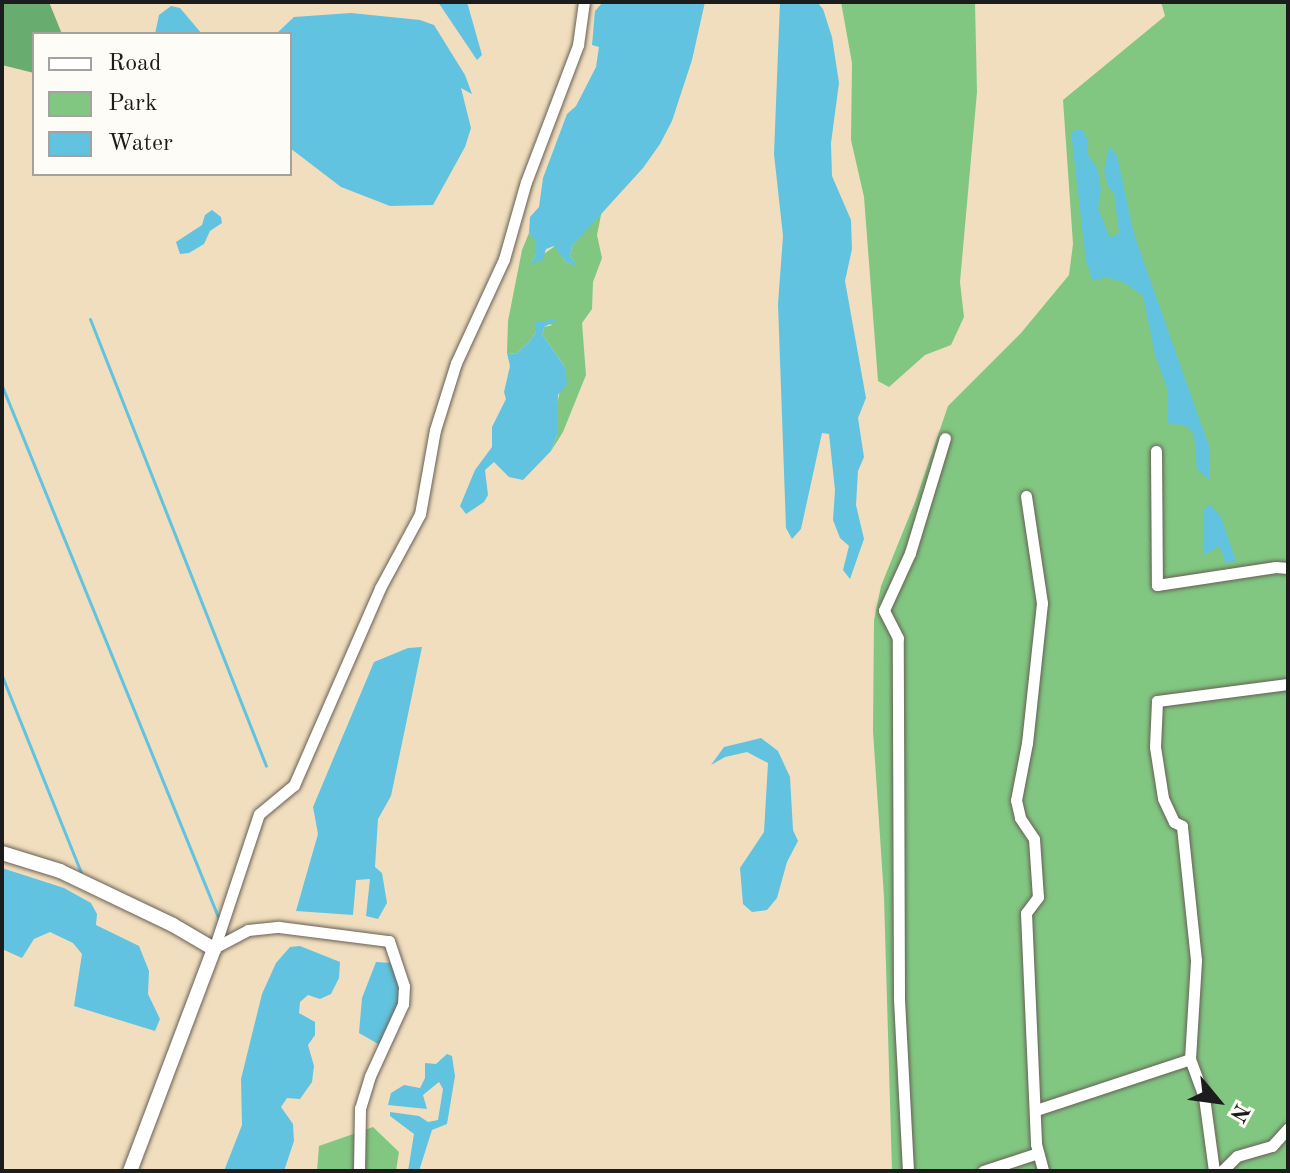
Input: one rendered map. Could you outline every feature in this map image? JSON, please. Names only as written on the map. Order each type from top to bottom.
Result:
[{"type":"street","points":[[130,1171],[214,949],[259,814],[294,785],[380,588],[420,514],[435,430],[456,363],[504,259],[526,182],[578,45],[584,2]]},
{"type":"street","points":[[908,1171],[899,997],[898,638],[884,610],[910,553],[945,438]]},
{"type":"street","points":[[1156,451],[1157,585],[1276,567],[1288,568]]},
{"type":"street","points":[[1026,496],[1042,603],[1027,743],[1016,800],[1020,818],[1034,839],[1038,897],[1026,913],[1038,1153],[1043,1171]]},
{"type":"street","points":[[1214,1171],[1204,1097],[1190,1059],[1196,960],[1182,826],[1174,822],[1163,798],[1155,747],[1157,701],[1288,684]]},
{"type":"street","points":[[2,853],[60,871],[173,925],[214,949]]},
{"type":"street","points":[[214,949],[248,930],[279,927],[389,941],[404,986],[403,1004],[370,1076],[360,1108],[359,1171]]},
{"type":"street","points":[[1036,1110],[1172,1062],[1190,1059]]},
{"type":"street","points":[[1222,1171],[1237,1156],[1272,1146],[1288,1128]]},
{"type":"street","points":[[983,1171],[1038,1153]]},
{"type":"green space","points":[[2,2],[49,2],[61,32],[32,32],[32,72],[2,65]]},
{"type":"green space","points":[[841,2],[975,2],[977,92],[960,282],[964,317],[951,345],[925,355],[889,387],[878,381],[864,197],[851,140],[852,63]]},
{"type":"green space","points":[[1161,2],[1288,2],[1288,1171],[892,1171],[884,897],[873,731],[874,620],[881,586],[915,502],[948,406],[1021,333],[1069,275],[1073,244],[1063,100],[1165,16]]},
{"type":"green space","points":[[602,210],[597,235],[602,258],[593,282],[592,309],[582,323],[586,375],[563,432],[551,451],[557,435],[555,414],[565,367],[542,334],[544,327],[553,325],[536,322],[536,332],[529,342],[516,354],[507,353],[508,321],[522,250],[529,233],[536,241],[536,255],[530,264],[555,246],[566,262],[576,265],[570,256],[572,246]]},
{"type":"green space","points":[[373,1127],[399,1152],[396,1171],[317,1171],[319,1146]]},
{"type":"water","points":[[438,2],[467,2],[482,55],[477,60]]},
{"type":"water","points":[[603,2],[705,2],[692,60],[672,121],[660,144],[643,168],[572,246],[570,256],[577,266],[566,262],[554,246],[546,249],[543,259],[529,265],[536,255],[536,242],[529,233],[530,217],[539,207],[543,178],[567,114],[576,106],[596,67],[599,47],[592,45],[595,11]]},
{"type":"water","points":[[780,2],[817,2],[823,9],[832,37],[839,83],[831,143],[832,176],[851,220],[852,249],[845,281],[866,398],[858,418],[864,457],[858,471],[856,505],[864,539],[850,579],[843,570],[849,546],[840,538],[833,520],[835,490],[829,434],[822,433],[801,529],[792,539],[786,528],[778,304],[783,236],[774,154]]},
{"type":"water","points":[[171,6],[180,8],[200,32],[155,32],[159,15]]},
{"type":"water","points":[[351,13],[420,20],[434,25],[465,75],[472,94],[461,88],[471,128],[465,147],[433,205],[390,206],[341,187],[292,150],[292,32],[278,32],[294,17]]},
{"type":"water","points":[[1082,129],[1088,141],[1088,155],[1098,169],[1101,190],[1098,208],[1110,238],[1119,233],[1114,193],[1108,187],[1104,171],[1109,146],[1117,156],[1134,234],[1210,449],[1209,480],[1197,469],[1194,434],[1185,425],[1168,424],[1168,391],[1155,355],[1143,296],[1123,282],[1106,277],[1093,281],[1086,262],[1071,132]]},
{"type":"water","points":[[212,210],[221,217],[222,223],[210,231],[204,244],[189,253],[180,254],[176,242],[202,225],[205,215]]},
{"type":"water","points":[[559,319],[544,327],[542,334],[565,367],[567,384],[558,395],[557,435],[551,451],[523,480],[509,477],[494,462],[485,470],[488,495],[484,502],[466,514],[460,506],[475,470],[492,447],[492,427],[506,399],[504,392],[510,366],[507,353],[516,354],[529,342],[536,332],[536,322]]},
{"type":"water","points":[[1210,504],[1221,517],[1236,561],[1226,563],[1219,546],[1204,555],[1203,510]]},
{"type":"water","points":[[422,647],[391,796],[378,819],[375,867],[382,873],[387,903],[378,919],[366,916],[370,879],[356,880],[353,915],[296,911],[318,834],[313,807],[374,662],[408,648]]},
{"type":"water","points":[[761,738],[778,751],[790,777],[793,830],[798,841],[787,862],[777,898],[767,910],[752,912],[743,904],[740,868],[764,832],[768,763],[747,752],[725,757],[711,765],[724,747]]},
{"type":"water","points":[[2,868],[64,888],[91,903],[97,914],[96,925],[139,946],[149,971],[148,994],[160,1019],[155,1031],[74,1006],[82,954],[73,943],[50,932],[34,939],[22,958],[2,949]]},
{"type":"water","points":[[300,946],[340,962],[339,978],[331,994],[320,999],[308,995],[300,1002],[299,1013],[315,1022],[315,1035],[308,1045],[314,1066],[312,1082],[300,1099],[287,1098],[281,1107],[293,1124],[294,1141],[284,1171],[224,1171],[242,1125],[241,1079],[262,994],[276,963],[290,947]]},
{"type":"water","points":[[376,962],[393,963],[399,978],[401,1000],[380,1045],[359,1033],[362,998]]},
{"type":"water","points":[[447,1054],[452,1056],[455,1076],[447,1124],[432,1130],[419,1171],[408,1171],[414,1134],[390,1116],[390,1112],[419,1116],[428,1122],[438,1120],[443,1089],[439,1082],[423,1095],[427,1109],[388,1105],[391,1093],[404,1085],[420,1088],[425,1078],[425,1063],[436,1064]]},
{"type":"waterway","points":[[90,319],[266,766]]},
{"type":"waterway","points":[[2,386],[219,919]]},
{"type":"waterway","points":[[2,676],[81,873]]}]
